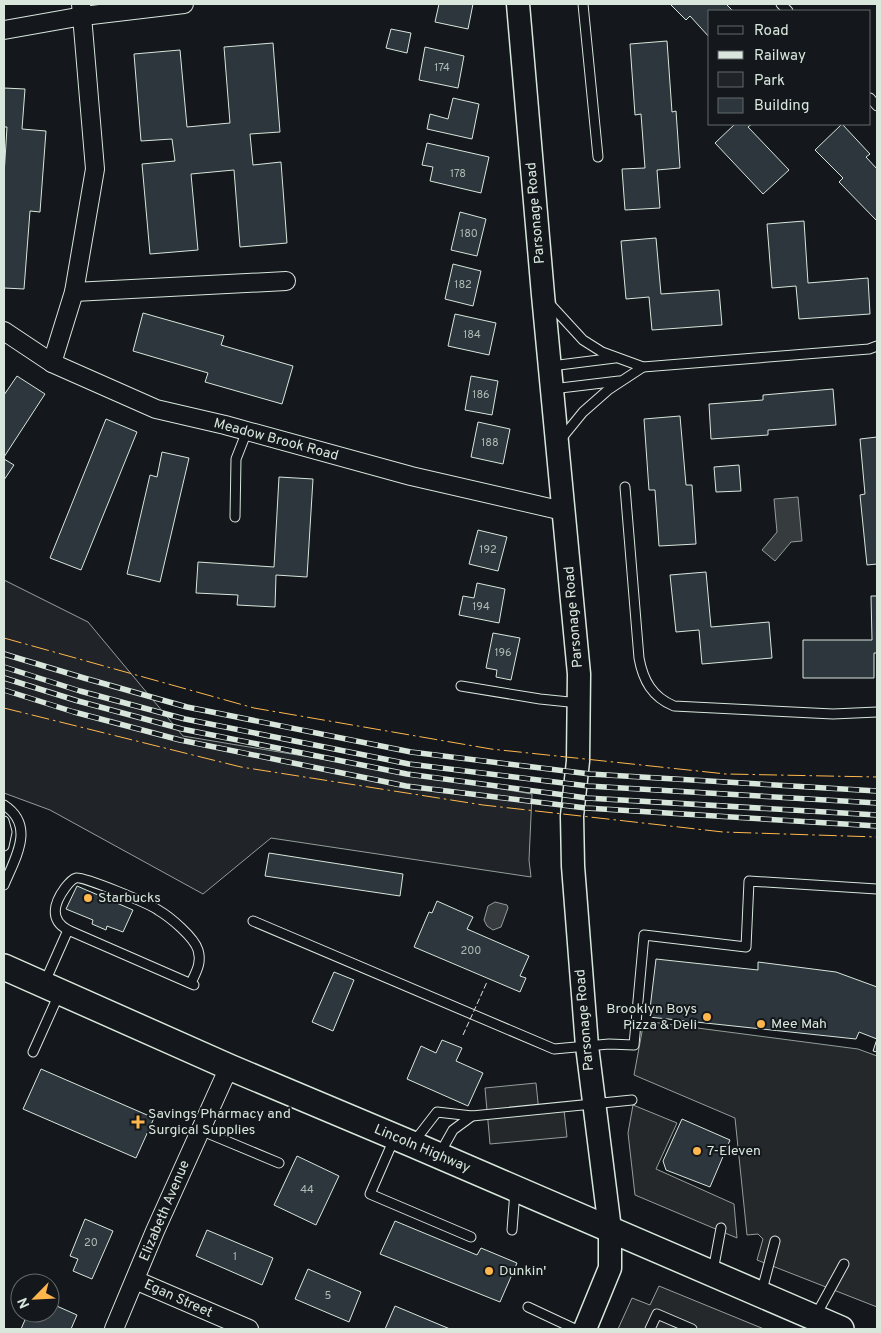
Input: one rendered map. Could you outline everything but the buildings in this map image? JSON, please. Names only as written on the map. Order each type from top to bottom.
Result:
[{"type":"main road","name":"Lincoln Highway","points":[[4,967],[229,1067],[404,1140],[842,1329]]},
{"type":"street","points":[[4,30],[82,10],[184,4]]},
{"type":"street","name":"Parsonage Road","points":[[518,4],[543,296],[579,674],[578,762],[572,816],[573,866],[587,1046],[610,1229],[610,1268],[586,1329]]},
{"type":"street","points":[[52,363],[74,292],[95,169],[82,10]]},
{"type":"street","points":[[74,292],[286,281]]},
{"type":"street","name":"Meadow Brook Road","points":[[4,331],[52,363],[156,409],[247,431],[411,476],[563,511]]},
{"type":"street","name":"Elizabeth Avenue","points":[[114,1329],[155,1231],[229,1067]]},
{"type":"street","name":"Egan Street","points":[[135,1280],[249,1329]]},
{"type":"lane","points":[[583,4],[598,157]]},
{"type":"lane","points":[[543,296],[582,340],[602,352],[643,367],[869,349],[877,346]]},
{"type":"lane","points":[[550,366],[617,358]]},
{"type":"lane","points":[[557,444],[583,412],[608,390],[643,367]]},
{"type":"lane","points":[[552,389],[621,381]]},
{"type":"lane","points":[[235,517],[236,459],[247,431]]},
{"type":"lane","points":[[625,487],[639,658],[647,684],[663,702],[674,706],[833,714],[877,712]]},
{"type":"lane","points":[[461,686],[540,699],[580,703]]},
{"type":"lane","points":[[4,805],[17,816],[21,844],[4,881]]},
{"type":"lane","points":[[4,821],[7,832],[4,846]]},
{"type":"lane","points":[[76,878],[95,882],[151,906],[166,916],[194,943],[199,957],[199,965],[193,984],[68,930],[58,923],[55,910],[63,890],[76,878]]},
{"type":"lane","points":[[253,921],[554,1049],[609,1044],[634,1045],[644,935],[746,947],[749,881],[877,889]]},
{"type":"lane","points":[[33,1052],[68,930]]},
{"type":"lane","points":[[471,1237],[370,1194],[404,1140],[437,1112],[472,1116],[632,1100]]},
{"type":"lane","points":[[438,1156],[453,1130],[472,1116]]},
{"type":"lane","points":[[200,1130],[279,1163]]},
{"type":"lane","points":[[512,1230],[515,1188]]},
{"type":"lane","points":[[712,1274],[721,1228]]},
{"type":"lane","points":[[761,1295],[775,1241]]},
{"type":"lane","points":[[815,1318],[844,1264]]},
{"type":"lane","points":[[528,1307],[575,1329]]},
{"type":"lane","points":[[650,1329],[657,1314],[692,1329]]},
{"type":"green space","points":[[4,580],[88,622],[183,736],[532,794],[529,860],[531,877],[271,838],[203,894],[50,810],[4,793]]},
{"type":"shaded area","points":[[798,497],[802,541],[791,542],[775,561],[762,550],[777,532],[774,499]]},
{"type":"shaded area","points":[[495,902],[507,905],[508,908],[501,927],[493,930],[487,926],[484,920],[488,906]]},
{"type":"shaded area","points":[[644,1021],[858,1049],[877,1056],[877,1307],[757,1260],[763,1239],[758,1234],[747,1235],[735,1118],[634,1075]]},
{"type":"shaded area","points":[[536,1083],[539,1112],[564,1110],[567,1137],[490,1144],[485,1088]]},
{"type":"shaded area","points":[[633,1105],[677,1123],[656,1169],[734,1204],[737,1238],[635,1195],[628,1133]]},
{"type":"shaded area","points":[[659,1286],[764,1329],[618,1329],[632,1298],[650,1305]]},
{"type":"railway","points":[[4,654],[187,707],[411,752],[590,774],[877,791]]},
{"type":"railway","points":[[4,667],[80,691],[185,719],[409,764],[588,786],[877,803]]},
{"type":"railway","points":[[4,678],[78,701],[182,729],[407,774],[587,798],[877,815]]},
{"type":"railway","points":[[4,690],[74,712],[180,740],[406,786],[586,808],[877,826]]},
{"type":"fence","points":[[463,1035],[487,982]]},
{"type":"power","points":[[4,638],[254,708],[491,749],[726,774],[877,777]]},
{"type":"power","points":[[4,708],[241,767],[483,805],[723,832],[877,837]]},
{"type":"place","name":"Starbucks","points":[[88,898]]},
{"type":"place","name":"Brooklyn Boys Pizza & Deli","points":[[707,1017]]},
{"type":"place","name":"Mee Mah","points":[[761,1024]]},
{"type":"place","name":"Savings Pharmacy and Surgical Supplies","points":[[138,1122]]},
{"type":"place","name":"7-Eleven","points":[[697,1151]]},
{"type":"place","name":"Dunkin'","points":[[489,1271]]}]
